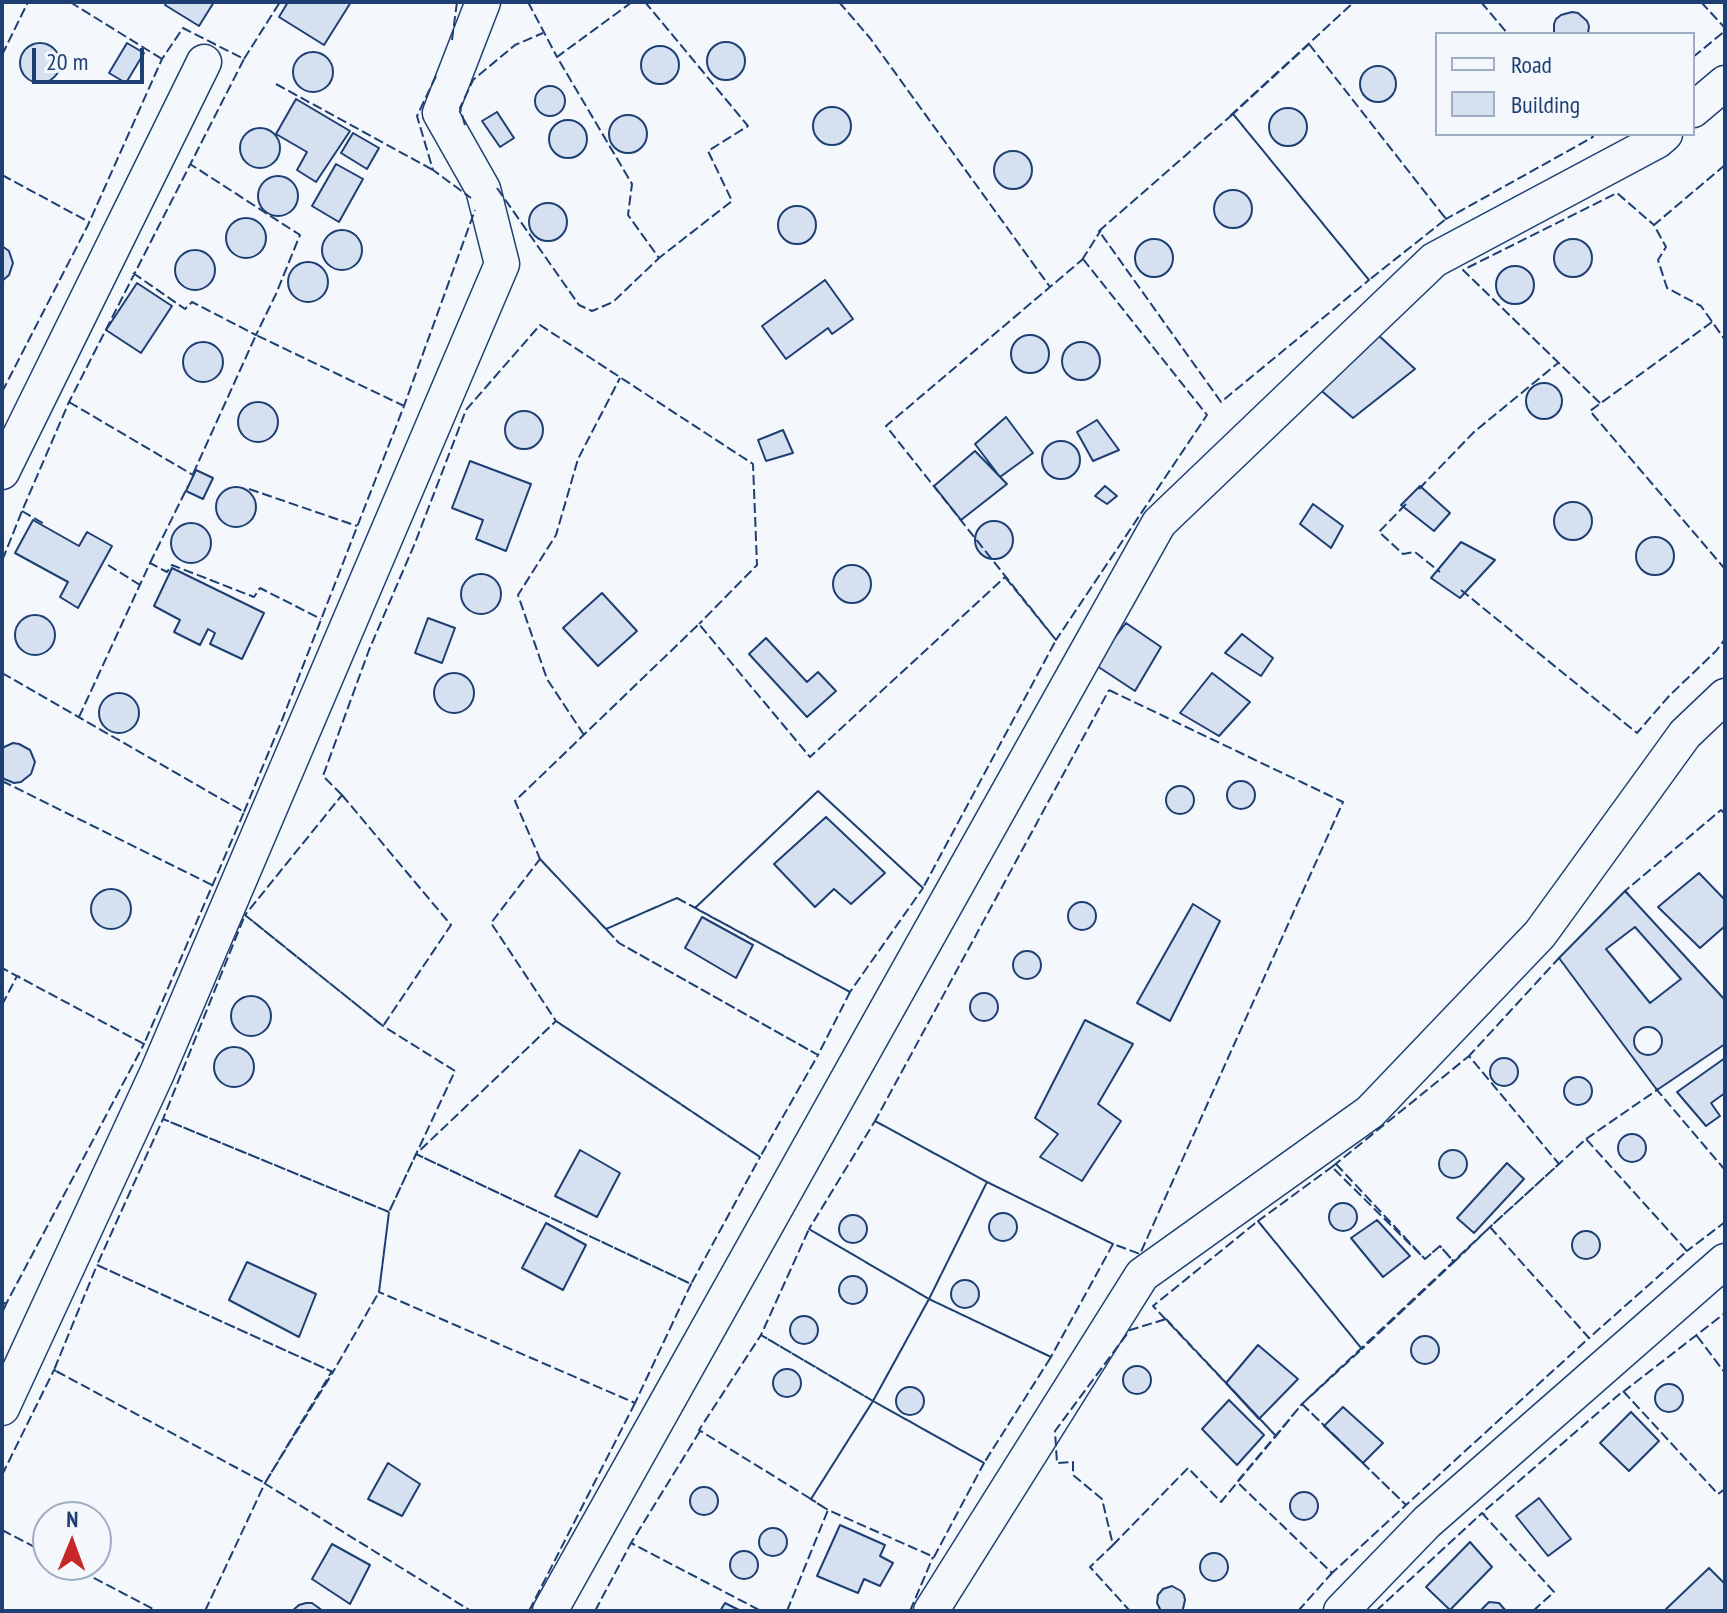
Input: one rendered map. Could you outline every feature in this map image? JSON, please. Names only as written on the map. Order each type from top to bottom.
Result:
[{"type":"street","points":[[2,1408],[157,1073],[502,264],[483,189],[440,113],[483,2]]},
{"type":"street","points":[[2,472],[204,62]]},
{"type":"street","points":[[1695,108],[1725,83]]},
{"type":"street","points":[[550,1611],[1159,523],[1434,260],[1662,136]]},
{"type":"street","points":[[931,1611],[1142,1275],[1370,1112],[1540,934],[1685,734],[1725,696]]},
{"type":"street","points":[[1341,1611],[1427,1522],[1725,1261]]},
{"type":"building","points":[[167,2],[214,2],[199,26],[165,5]]},
{"type":"building","points":[[288,2],[351,2],[324,45],[279,17]]},
{"type":"building","points":[[1578,13],[1587,21],[1588,32],[1554,32],[1556,19],[1561,15]]},
{"type":"building","points":[[726,42],[739,48],[745,61],[739,74],[726,80],[713,74],[707,61],[713,48]]},
{"type":"building","points":[[40,43],[54,49],[60,63],[54,77],[40,83],[26,77],[20,63],[26,49]]},
{"type":"building","points":[[127,43],[144,53],[126,83],[109,73]]},
{"type":"building","points":[[660,46],[673,52],[679,65],[673,78],[660,84],[647,78],[641,65],[647,52]]},
{"type":"building","points":[[313,52],[327,58],[333,72],[327,86],[313,92],[299,86],[293,72],[299,58]]},
{"type":"building","points":[[1378,66],[1391,71],[1396,84],[1391,97],[1378,102],[1365,97],[1360,84],[1365,71]]},
{"type":"building","points":[[550,86],[556,87],[564,95],[564,107],[556,115],[550,116],[544,115],[536,107],[535,101],[536,95],[544,87]]},
{"type":"building","points":[[296,99],[350,131],[316,182],[297,170],[307,152],[276,134]]},
{"type":"building","points":[[832,107],[845,113],[851,126],[845,139],[832,145],[819,139],[813,126],[819,113]]},
{"type":"building","points":[[1288,108],[1301,114],[1307,127],[1301,140],[1288,146],[1275,140],[1269,127],[1275,114]]},
{"type":"building","points":[[497,112],[514,138],[500,147],[482,121]]},
{"type":"building","points":[[628,115],[641,121],[647,134],[641,147],[628,153],[615,147],[609,134],[615,121]]},
{"type":"building","points":[[568,120],[581,126],[587,139],[581,152],[568,158],[555,152],[549,139],[555,126]]},
{"type":"building","points":[[260,128],[274,134],[280,148],[274,162],[260,168],[246,162],[240,148],[246,134]]},
{"type":"building","points":[[353,133],[379,148],[367,169],[341,153]]},
{"type":"building","points":[[1013,151],[1026,157],[1032,170],[1026,183],[1013,189],[1000,183],[994,170],[1000,157]]},
{"type":"building","points":[[336,164],[363,179],[339,222],[312,206]]},
{"type":"building","points":[[278,176],[292,182],[298,196],[292,210],[278,216],[264,210],[258,196],[264,182]]},
{"type":"building","points":[[1233,190],[1246,196],[1252,209],[1246,222],[1233,228],[1220,222],[1214,209],[1220,196]]},
{"type":"building","points":[[548,203],[561,209],[567,222],[561,235],[548,241],[535,235],[529,222],[535,209]]},
{"type":"building","points":[[797,206],[810,212],[816,225],[810,238],[797,244],[784,238],[778,225],[784,212]]},
{"type":"building","points":[[246,218],[260,224],[266,238],[260,252],[246,258],[232,252],[226,238],[232,224]]},
{"type":"building","points":[[342,230],[356,236],[362,250],[356,264],[342,270],[328,264],[322,250],[328,236]]},
{"type":"building","points":[[1154,239],[1167,245],[1173,258],[1167,271],[1154,277],[1141,271],[1135,258],[1141,245]]},
{"type":"building","points":[[1573,239],[1586,245],[1592,258],[1586,271],[1573,277],[1560,271],[1554,258],[1560,245]]},
{"type":"building","points":[[2,246],[9,251],[13,263],[9,275],[2,281]]},
{"type":"building","points":[[195,250],[209,256],[215,270],[209,284],[195,290],[181,284],[175,270],[181,256]]},
{"type":"building","points":[[308,262],[322,268],[328,282],[322,296],[308,302],[294,296],[288,282],[294,268]]},
{"type":"building","points":[[1515,266],[1528,272],[1534,285],[1528,298],[1515,304],[1502,298],[1496,285],[1502,272]]},
{"type":"building","points":[[825,280],[853,319],[832,334],[828,328],[786,359],[762,326]]},
{"type":"building","points":[[137,283],[172,306],[141,353],[106,330]]},
{"type":"building","points":[[1376,333],[1415,369],[1353,418],[1309,380]]},
{"type":"building","points":[[1030,335],[1043,341],[1049,354],[1043,367],[1030,373],[1017,367],[1011,354],[1017,341]]},
{"type":"building","points":[[203,342],[217,348],[223,362],[217,376],[203,382],[189,376],[183,362],[189,348]]},
{"type":"building","points":[[1081,342],[1094,348],[1100,361],[1094,374],[1081,380],[1068,374],[1062,361],[1068,348]]},
{"type":"building","points":[[1544,383],[1557,388],[1562,401],[1557,414],[1544,419],[1531,414],[1526,401],[1531,388]]},
{"type":"building","points":[[258,402],[272,408],[278,422],[272,436],[258,442],[244,436],[238,422],[244,408]]},
{"type":"building","points":[[524,411],[537,417],[543,430],[537,443],[524,449],[511,443],[505,430],[511,417]]},
{"type":"building","points":[[1006,417],[1033,453],[1000,477],[975,444]]},
{"type":"building","points":[[1097,420],[1119,450],[1093,461],[1077,432]]},
{"type":"building","points":[[783,430],[793,453],[766,461],[758,440]]},
{"type":"building","points":[[1061,441],[1074,447],[1080,460],[1074,473],[1061,479],[1048,473],[1042,460],[1048,447]]},
{"type":"building","points":[[975,451],[1007,484],[961,520],[934,486]]},
{"type":"building","points":[[470,461],[531,484],[506,551],[476,539],[483,520],[452,508]]},
{"type":"building","points":[[196,470],[213,478],[203,499],[186,491]]},
{"type":"building","points":[[1105,486],[1117,496],[1107,504],[1095,496]]},
{"type":"building","points":[[1420,486],[1450,513],[1434,531],[1401,505]]},
{"type":"building","points":[[236,487],[250,493],[256,507],[250,521],[236,527],[222,521],[216,507],[222,493]]},
{"type":"building","points":[[1573,502],[1586,508],[1592,521],[1586,534],[1573,540],[1560,534],[1554,521],[1560,508]]},
{"type":"building","points":[[1313,504],[1343,526],[1331,548],[1300,524]]},
{"type":"building","points":[[33,520],[79,546],[87,532],[112,546],[78,608],[60,597],[68,582],[15,553]]},
{"type":"building","points":[[994,521],[1007,527],[1013,540],[1007,553],[994,559],[981,553],[975,540],[981,527]]},
{"type":"building","points":[[191,523],[205,529],[211,543],[205,557],[191,563],[177,557],[171,543],[177,529]]},
{"type":"building","points":[[1655,537],[1668,543],[1674,556],[1668,569],[1655,575],[1642,569],[1636,556],[1642,543]]},
{"type":"building","points":[[1461,542],[1495,560],[1460,598],[1431,578]]},
{"type":"building","points":[[852,565],[865,571],[871,584],[865,597],[852,603],[839,597],[833,584],[839,571]]},
{"type":"building","points":[[172,568],[264,613],[242,659],[210,644],[215,633],[208,629],[200,645],[174,632],[180,620],[154,606]]},
{"type":"building","points":[[481,574],[495,580],[501,594],[495,608],[481,614],[467,608],[461,594],[467,580]]},
{"type":"building","points":[[602,593],[637,631],[598,666],[563,628]]},
{"type":"building","points":[[35,615],[49,621],[55,635],[49,649],[35,655],[21,649],[15,635],[21,621]]},
{"type":"building","points":[[428,618],[455,628],[442,663],[415,653]]},
{"type":"building","points":[[1126,623],[1161,647],[1135,691],[1094,664]]},
{"type":"building","points":[[1242,634],[1273,658],[1261,676],[1225,653]]},
{"type":"building","points":[[766,638],[807,682],[818,672],[836,691],[807,717],[749,654]]},
{"type":"building","points":[[454,673],[468,679],[474,693],[468,707],[454,713],[440,707],[434,693],[440,679]]},
{"type":"building","points":[[1212,673],[1250,702],[1219,736],[1180,713]]},
{"type":"building","points":[[119,693],[133,699],[139,713],[133,727],[119,733],[105,727],[99,713],[105,699]]},
{"type":"building","points":[[13,743],[30,750],[35,762],[31,774],[14,783],[2,778],[2,748]]},
{"type":"building","points":[[1241,781],[1251,785],[1255,795],[1251,805],[1241,809],[1231,805],[1227,795],[1231,785]]},
{"type":"building","points":[[1180,786],[1190,790],[1194,800],[1190,810],[1180,814],[1170,810],[1166,800],[1170,790]]},
{"type":"building","points":[[826,817],[885,873],[851,904],[834,889],[815,907],[774,864]]},
{"type":"building","points":[[1699,873],[1725,900],[1725,926],[1700,948],[1658,907]]},
{"type":"building","points":[[111,889],[125,895],[131,909],[125,923],[111,929],[97,923],[91,909],[97,895]]},
{"type":"building","points":[[1625,891],[1725,1000],[1725,1044],[1657,1090],[1559,958]]},
{"type":"building","points":[[1082,902],[1092,906],[1096,916],[1092,926],[1082,930],[1072,926],[1068,916],[1072,906]]},
{"type":"building","points":[[1193,904],[1220,921],[1170,1021],[1137,1003]]},
{"type":"building","points":[[702,917],[753,945],[736,978],[685,948]]},
{"type":"building","points":[[1635,927],[1681,979],[1650,1003],[1606,949]]},
{"type":"building","points":[[1027,951],[1037,955],[1041,965],[1037,975],[1027,979],[1017,975],[1013,965],[1017,955]]},
{"type":"building","points":[[984,993],[994,997],[998,1007],[994,1017],[984,1021],[974,1017],[970,1007],[974,997]]},
{"type":"building","points":[[251,996],[265,1002],[271,1016],[265,1030],[251,1036],[237,1030],[231,1016],[237,1002]]},
{"type":"building","points":[[1085,1020],[1133,1044],[1098,1104],[1121,1121],[1082,1181],[1040,1157],[1058,1134],[1035,1118]]},
{"type":"building","points":[[1648,1027],[1658,1031],[1662,1041],[1658,1051],[1648,1055],[1638,1051],[1634,1041],[1638,1031]]},
{"type":"building","points":[[234,1047],[248,1053],[254,1067],[248,1081],[234,1087],[220,1081],[214,1067],[220,1053]]},
{"type":"building","points":[[1504,1058],[1514,1062],[1518,1072],[1514,1082],[1504,1086],[1494,1082],[1490,1072],[1494,1062]]},
{"type":"building","points":[[1725,1058],[1725,1093],[1711,1103],[1720,1116],[1706,1126],[1677,1092]]},
{"type":"building","points":[[1578,1077],[1588,1081],[1592,1091],[1588,1101],[1578,1105],[1568,1101],[1564,1091],[1568,1081]]},
{"type":"building","points":[[1632,1134],[1642,1138],[1646,1148],[1642,1158],[1632,1162],[1622,1158],[1618,1148],[1622,1138]]},
{"type":"building","points":[[580,1150],[620,1173],[597,1217],[555,1196]]},
{"type":"building","points":[[1453,1150],[1463,1154],[1467,1164],[1463,1174],[1453,1178],[1443,1174],[1439,1164],[1443,1154]]},
{"type":"building","points":[[1507,1163],[1524,1179],[1474,1233],[1457,1218]]},
{"type":"building","points":[[1343,1203],[1353,1207],[1357,1217],[1353,1227],[1343,1231],[1333,1227],[1329,1217],[1333,1207]]},
{"type":"building","points":[[1003,1213],[1013,1217],[1017,1227],[1013,1237],[1003,1241],[993,1237],[989,1227],[993,1217]]},
{"type":"building","points":[[853,1215],[863,1219],[867,1229],[863,1239],[853,1243],[843,1239],[839,1229],[843,1219]]},
{"type":"building","points":[[1377,1220],[1410,1256],[1383,1277],[1351,1238]]},
{"type":"building","points":[[546,1223],[586,1245],[563,1290],[522,1268]]},
{"type":"building","points":[[1586,1231],[1596,1235],[1600,1245],[1596,1255],[1586,1259],[1576,1255],[1572,1245],[1576,1235]]},
{"type":"building","points":[[247,1262],[316,1294],[299,1337],[229,1300]]},
{"type":"building","points":[[853,1276],[863,1280],[867,1290],[863,1300],[853,1304],[843,1300],[839,1290],[843,1280]]},
{"type":"building","points":[[965,1280],[975,1284],[979,1294],[975,1304],[965,1308],[955,1304],[951,1294],[955,1284]]},
{"type":"building","points":[[804,1316],[814,1320],[818,1330],[814,1340],[804,1344],[794,1340],[790,1330],[794,1320]]},
{"type":"building","points":[[1425,1336],[1435,1340],[1439,1350],[1435,1360],[1425,1364],[1415,1360],[1411,1350],[1415,1340]]},
{"type":"building","points":[[1258,1345],[1298,1379],[1259,1419],[1226,1383]]},
{"type":"building","points":[[1137,1366],[1147,1370],[1151,1380],[1147,1390],[1137,1394],[1127,1390],[1123,1380],[1127,1370]]},
{"type":"building","points":[[787,1369],[797,1373],[801,1383],[797,1393],[787,1397],[777,1393],[773,1383],[777,1373]]},
{"type":"building","points":[[1669,1384],[1679,1388],[1683,1398],[1679,1408],[1669,1412],[1659,1408],[1655,1398],[1659,1388]]},
{"type":"building","points":[[910,1387],[920,1391],[924,1401],[920,1411],[910,1415],[900,1411],[896,1401],[900,1391]]},
{"type":"building","points":[[1229,1400],[1264,1435],[1237,1465],[1202,1429]]},
{"type":"building","points":[[1343,1407],[1383,1443],[1363,1463],[1324,1426]]},
{"type":"building","points":[[1631,1412],[1659,1441],[1629,1471],[1600,1443]]},
{"type":"building","points":[[388,1463],[420,1484],[402,1516],[368,1499]]},
{"type":"building","points":[[704,1487],[714,1491],[718,1501],[714,1511],[704,1515],[694,1511],[690,1501],[694,1491]]},
{"type":"building","points":[[1304,1492],[1314,1496],[1318,1506],[1314,1516],[1304,1520],[1294,1516],[1290,1506],[1294,1496]]},
{"type":"building","points":[[1539,1498],[1571,1539],[1548,1556],[1516,1516]]},
{"type":"building","points":[[840,1525],[885,1545],[880,1556],[893,1563],[880,1586],[864,1579],[858,1593],[817,1576]]},
{"type":"building","points":[[773,1528],[783,1532],[787,1542],[783,1552],[773,1556],[763,1552],[759,1542],[763,1532]]},
{"type":"building","points":[[1470,1542],[1492,1567],[1450,1610],[1426,1587]]},
{"type":"building","points":[[332,1544],[370,1565],[350,1604],[312,1579]]},
{"type":"building","points":[[744,1551],[754,1555],[758,1565],[754,1575],[744,1579],[734,1575],[730,1565],[734,1555]]},
{"type":"building","points":[[1214,1553],[1224,1557],[1228,1567],[1224,1577],[1214,1581],[1204,1577],[1200,1567],[1204,1557]]},
{"type":"building","points":[[1709,1568],[1725,1584],[1725,1611],[1664,1611]]},
{"type":"building","points":[[1172,1586],[1184,1595],[1183,1609],[1161,1611],[1157,1603],[1158,1595]]},
{"type":"building","points":[[1489,1602],[1499,1603],[1506,1611],[1480,1611]]},
{"type":"building","points":[[312,1603],[323,1611],[292,1611]]},
{"type":"building","points":[[725,1603],[741,1611],[720,1611]]},
{"type":"fence","points":[[2,55],[28,2]]},
{"type":"fence","points":[[70,2],[162,59]]},
{"type":"fence","points":[[244,59],[280,2]]},
{"type":"fence","points":[[452,40],[457,2]]},
{"type":"fence","points":[[528,2],[557,57]]},
{"type":"fence","points":[[632,2],[557,57],[632,184],[628,215],[659,258],[732,201],[708,151],[748,126],[645,2]]},
{"type":"fence","points":[[839,2],[870,38],[1051,286]]},
{"type":"fence","points":[[1230,116],[1354,2]]},
{"type":"fence","points":[[1481,2],[1506,32]]},
{"type":"fence","points":[[1701,2],[1725,28]]},
{"type":"fence","points":[[2,392],[88,225],[162,59],[183,28],[244,59],[69,402],[2,561]]},
{"type":"fence","points":[[1695,55],[1725,31]]},
{"type":"fence","points":[[465,125],[460,108],[473,80],[515,45],[543,33]]},
{"type":"fence","points":[[1309,44],[1446,219],[1369,280],[1233,114],[1309,44]]},
{"type":"fence","points":[[436,76],[417,116],[433,170],[471,198]]},
{"type":"fence","points":[[276,84],[433,170]]},
{"type":"fence","points":[[1233,114],[1369,280],[1221,402],[1099,231],[1233,114]]},
{"type":"fence","points":[[1445,217],[1593,137]]},
{"type":"fence","points":[[133,273],[185,309],[192,302],[256,335],[300,235],[190,164]]},
{"type":"fence","points":[[1725,165],[1654,225],[1666,247],[1658,260],[1667,288],[1701,306],[1725,340]]},
{"type":"fence","points":[[2,175],[89,222]]},
{"type":"fence","points":[[497,188],[579,305],[592,311],[613,302],[659,258]]},
{"type":"fence","points":[[1600,403],[1463,270],[1617,193],[1654,225]]},
{"type":"fence","points":[[244,812],[404,406],[475,210]]},
{"type":"fence","points":[[1082,260],[1101,230]]},
{"type":"fence","points":[[1083,259],[1207,415],[1056,640],[886,426],[1083,259]]},
{"type":"fence","points":[[1712,322],[1590,411],[1725,569]]},
{"type":"fence","points":[[342,795],[323,776],[369,650],[415,543],[466,410],[540,325],[753,464],[757,565],[699,624]]},
{"type":"fence","points":[[193,474],[256,335],[404,406]]},
{"type":"fence","points":[[1419,489],[1474,432],[1558,363]]},
{"type":"fence","points":[[584,735],[547,679],[518,595],[556,535],[578,459],[620,378]]},
{"type":"fence","points":[[69,402],[193,475]]},
{"type":"fence","points":[[150,563],[188,486]]},
{"type":"fence","points":[[249,489],[357,526]]},
{"type":"fence","points":[[1406,504],[1379,532],[1403,554],[1415,552],[1440,572]]},
{"type":"fence","points":[[22,511],[46,525]]},
{"type":"fence","points":[[79,717],[150,563],[167,572],[172,565],[254,597],[260,588],[321,619]]},
{"type":"fence","points":[[108,565],[140,585]]},
{"type":"fence","points":[[1005,577],[1056,640],[923,888],[818,791],[695,908],[677,898],[606,929],[540,859],[515,801],[699,624],[810,757],[1005,577]]},
{"type":"fence","points":[[1461,590],[1637,733],[1725,639]]},
{"type":"fence","points":[[2,673],[244,812],[144,1044],[2,968]]},
{"type":"fence","points":[[1109,690],[1343,802],[1140,1254],[1113,1244],[987,1182],[875,1121],[1109,690]]},
{"type":"fence","points":[[2,781],[212,885]]},
{"type":"fence","points":[[818,791],[923,888],[850,992],[695,908],[818,791]]},
{"type":"fence","points":[[342,795],[451,925],[383,1026],[245,915],[342,795]]},
{"type":"fence","points":[[1628,894],[1625,891],[1721,810],[1725,814]]},
{"type":"fence","points":[[540,859],[619,943],[818,1055],[760,1157],[556,1021],[491,923],[540,859]]},
{"type":"fence","points":[[677,898],[850,992],[818,1055],[619,943],[606,929],[677,898]]},
{"type":"fence","points":[[245,915],[383,1026],[455,1071],[389,1212],[163,1119],[245,915]]},
{"type":"fence","points":[[1470,1057],[1559,958],[1562,963]]},
{"type":"fence","points":[[2,1005],[17,976],[20,977]]},
{"type":"fence","points":[[556,1021],[760,1157],[691,1284],[416,1154],[556,1021]]},
{"type":"fence","points":[[2,1313],[6,1304],[2,1302],[6,1304],[143,1044]]},
{"type":"fence","points":[[1490,1227],[1559,1164],[1469,1056],[1332,1167],[1425,1259],[1440,1246],[1454,1262],[1490,1227],[1559,1164],[1586,1139],[1687,1251],[1589,1338],[1490,1227]]},
{"type":"fence","points":[[1586,1139],[1656,1088]]},
{"type":"fence","points":[[1586,1139],[1657,1090],[1725,1170]]},
{"type":"fence","points":[[389,1212],[163,1119],[97,1265],[333,1372],[379,1292],[389,1212],[416,1154],[691,1284],[635,1403],[379,1292],[389,1212]]},
{"type":"fence","points":[[875,1121],[987,1182],[929,1299],[809,1229],[875,1121]]},
{"type":"fence","points":[[1336,1164],[1425,1259],[1440,1246],[1454,1262],[1362,1349],[1258,1221],[1336,1164]]},
{"type":"fence","points":[[987,1182],[1113,1244],[1051,1357],[929,1299],[987,1182]]},
{"type":"fence","points":[[1258,1221],[1362,1349],[1302,1404],[1276,1436],[1153,1306],[1258,1221]]},
{"type":"fence","points":[[1685,1249],[1687,1251],[1725,1222]]},
{"type":"fence","points":[[1490,1227],[1589,1338],[1406,1505],[1302,1404],[1490,1227]]},
{"type":"fence","points":[[809,1229],[929,1299],[873,1401],[761,1335],[809,1229]]},
{"type":"fence","points":[[97,1265],[333,1372],[265,1483],[54,1370],[97,1265]]},
{"type":"fence","points":[[873,1401],[811,1499],[699,1430],[761,1335],[873,1401],[984,1463],[1051,1357],[929,1299],[873,1401]]},
{"type":"fence","points":[[1623,1392],[1725,1313]]},
{"type":"fence","points":[[1166,1319],[1276,1436],[1221,1502],[1188,1468],[1113,1545],[1102,1499],[1073,1475],[1073,1462],[1057,1463],[1055,1431],[1130,1330],[1166,1319]]},
{"type":"fence","points":[[1697,1336],[1725,1373]]},
{"type":"fence","points":[[2,1475],[56,1371]]},
{"type":"fence","points":[[205,1611],[265,1483],[332,1371]]},
{"type":"fence","points":[[1533,1611],[1554,1592],[1482,1513],[1623,1391],[1718,1494],[1725,1489]]},
{"type":"fence","points":[[873,1401],[984,1463],[934,1557],[828,1510],[811,1499],[873,1401]]},
{"type":"fence","points":[[529,1611],[635,1403],[632,1402]]},
{"type":"fence","points":[[1302,1404],[1406,1505],[1332,1573],[1237,1482],[1302,1404]]},
{"type":"fence","points":[[700,1431],[631,1543],[761,1611]]},
{"type":"fence","points":[[264,1483],[471,1611]]},
{"type":"fence","points":[[787,1611],[828,1510],[809,1498]]},
{"type":"fence","points":[[1376,1611],[1482,1513],[1485,1515]]},
{"type":"fence","points":[[2,1530],[32,1546]]},
{"type":"fence","points":[[595,1611],[631,1543],[634,1544]]},
{"type":"fence","points":[[1114,1544],[1090,1567],[1130,1611]]},
{"type":"fence","points":[[910,1611],[933,1557]]},
{"type":"fence","points":[[1298,1611],[1332,1573],[1330,1571]]},
{"type":"fence","points":[[100,1581],[157,1611]]}]
